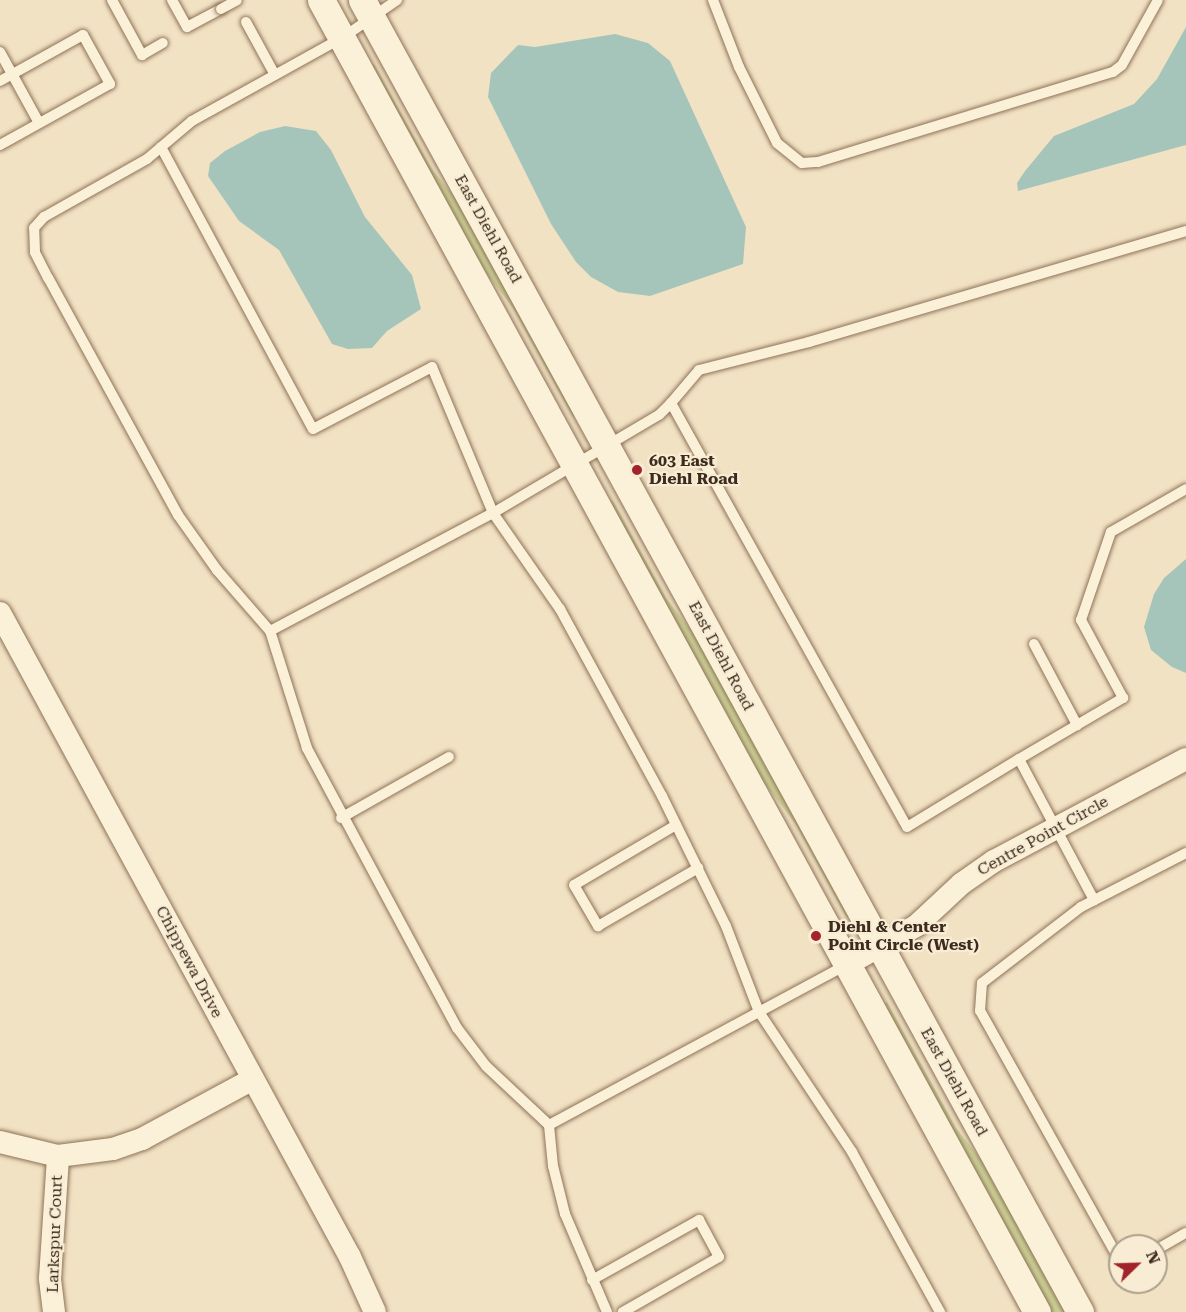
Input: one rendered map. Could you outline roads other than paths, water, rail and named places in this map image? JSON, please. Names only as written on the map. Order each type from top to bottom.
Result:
[{"type":"street","points":[[321,0],[1037,1312]]},
{"type":"street","name":"East Diehl Road","points":[[366,7],[1080,1312]]},
{"type":"street","name":"Chippewa Drive","points":[[0,613],[350,1257],[375,1312]]},
{"type":"street","name":"Centre Point Circle","points":[[848,964],[929,917],[972,876],[1056,827],[1186,759]]},
{"type":"street","points":[[0,1142],[58,1156],[113,1149],[142,1139],[252,1079]]},
{"type":"street","name":"Larkspur Court","points":[[54,1312],[50,1278],[58,1156]]},
{"type":"lane","points":[[112,0],[142,55],[163,43]]},
{"type":"lane","points":[[172,0],[187,27],[237,0]]},
{"type":"lane","points":[[397,0],[366,7],[342,38],[192,121],[147,159],[44,217],[34,228],[32,241],[48,278],[178,515],[217,570],[270,631],[307,748],[341,818],[457,1028],[486,1066],[549,1125],[553,1166],[565,1214],[607,1312]]},
{"type":"lane","points":[[713,0],[739,67],[777,143],[802,163],[839,156],[1113,72],[1122,65],[1158,0]]},
{"type":"lane","points":[[246,22],[276,75]]},
{"type":"lane","points":[[0,81],[83,35],[110,84],[0,145]]},
{"type":"lane","points":[[0,52],[39,123]]},
{"type":"lane","points":[[161,147],[313,429],[432,367],[493,513],[560,609],[676,825],[726,926],[759,1012],[852,1152],[940,1312]]},
{"type":"lane","points":[[270,631],[493,513],[576,466],[659,415],[699,370],[809,342],[1186,231]]},
{"type":"lane","points":[[671,403],[907,827],[1123,698],[1081,620],[1111,532],[1186,489]]},
{"type":"lane","points":[[1034,644],[1077,725]]},
{"type":"lane","points":[[341,818],[449,756]]},
{"type":"lane","points":[[1019,759],[1094,900]]},
{"type":"lane","points":[[676,825],[574,885],[598,926],[698,868]]},
{"type":"lane","points":[[1108,1240],[980,1011],[982,983],[1094,900],[1186,853]]},
{"type":"lane","points":[[549,1125],[848,964]]},
{"type":"lane","points":[[592,1280],[699,1220],[719,1257],[623,1312]]},
{"type":"lane","points":[[1168,1243],[1186,1233]]},
{"type":"water","points":[[1186,27],[1186,145],[1018,191],[1017,183],[1054,136],[1134,104],[1157,79]]},
{"type":"water","points":[[615,34],[648,43],[670,61],[746,227],[743,264],[650,296],[618,292],[591,277],[576,262],[551,224],[488,97],[491,73],[518,45],[535,47]]},
{"type":"water","points":[[285,126],[316,131],[331,150],[365,217],[412,275],[421,309],[387,331],[372,348],[348,349],[332,344],[279,250],[239,221],[208,176],[210,163],[225,151],[260,132]]},
{"type":"water","points":[[1186,559],[1186,673],[1172,667],[1151,650],[1144,627],[1154,594],[1164,578]]},
{"type":"place","name":"603 East Diehl Road","points":[[637,470]]},
{"type":"place","name":"Diehl & Center Point Circle (West)","points":[[816,936]]}]
